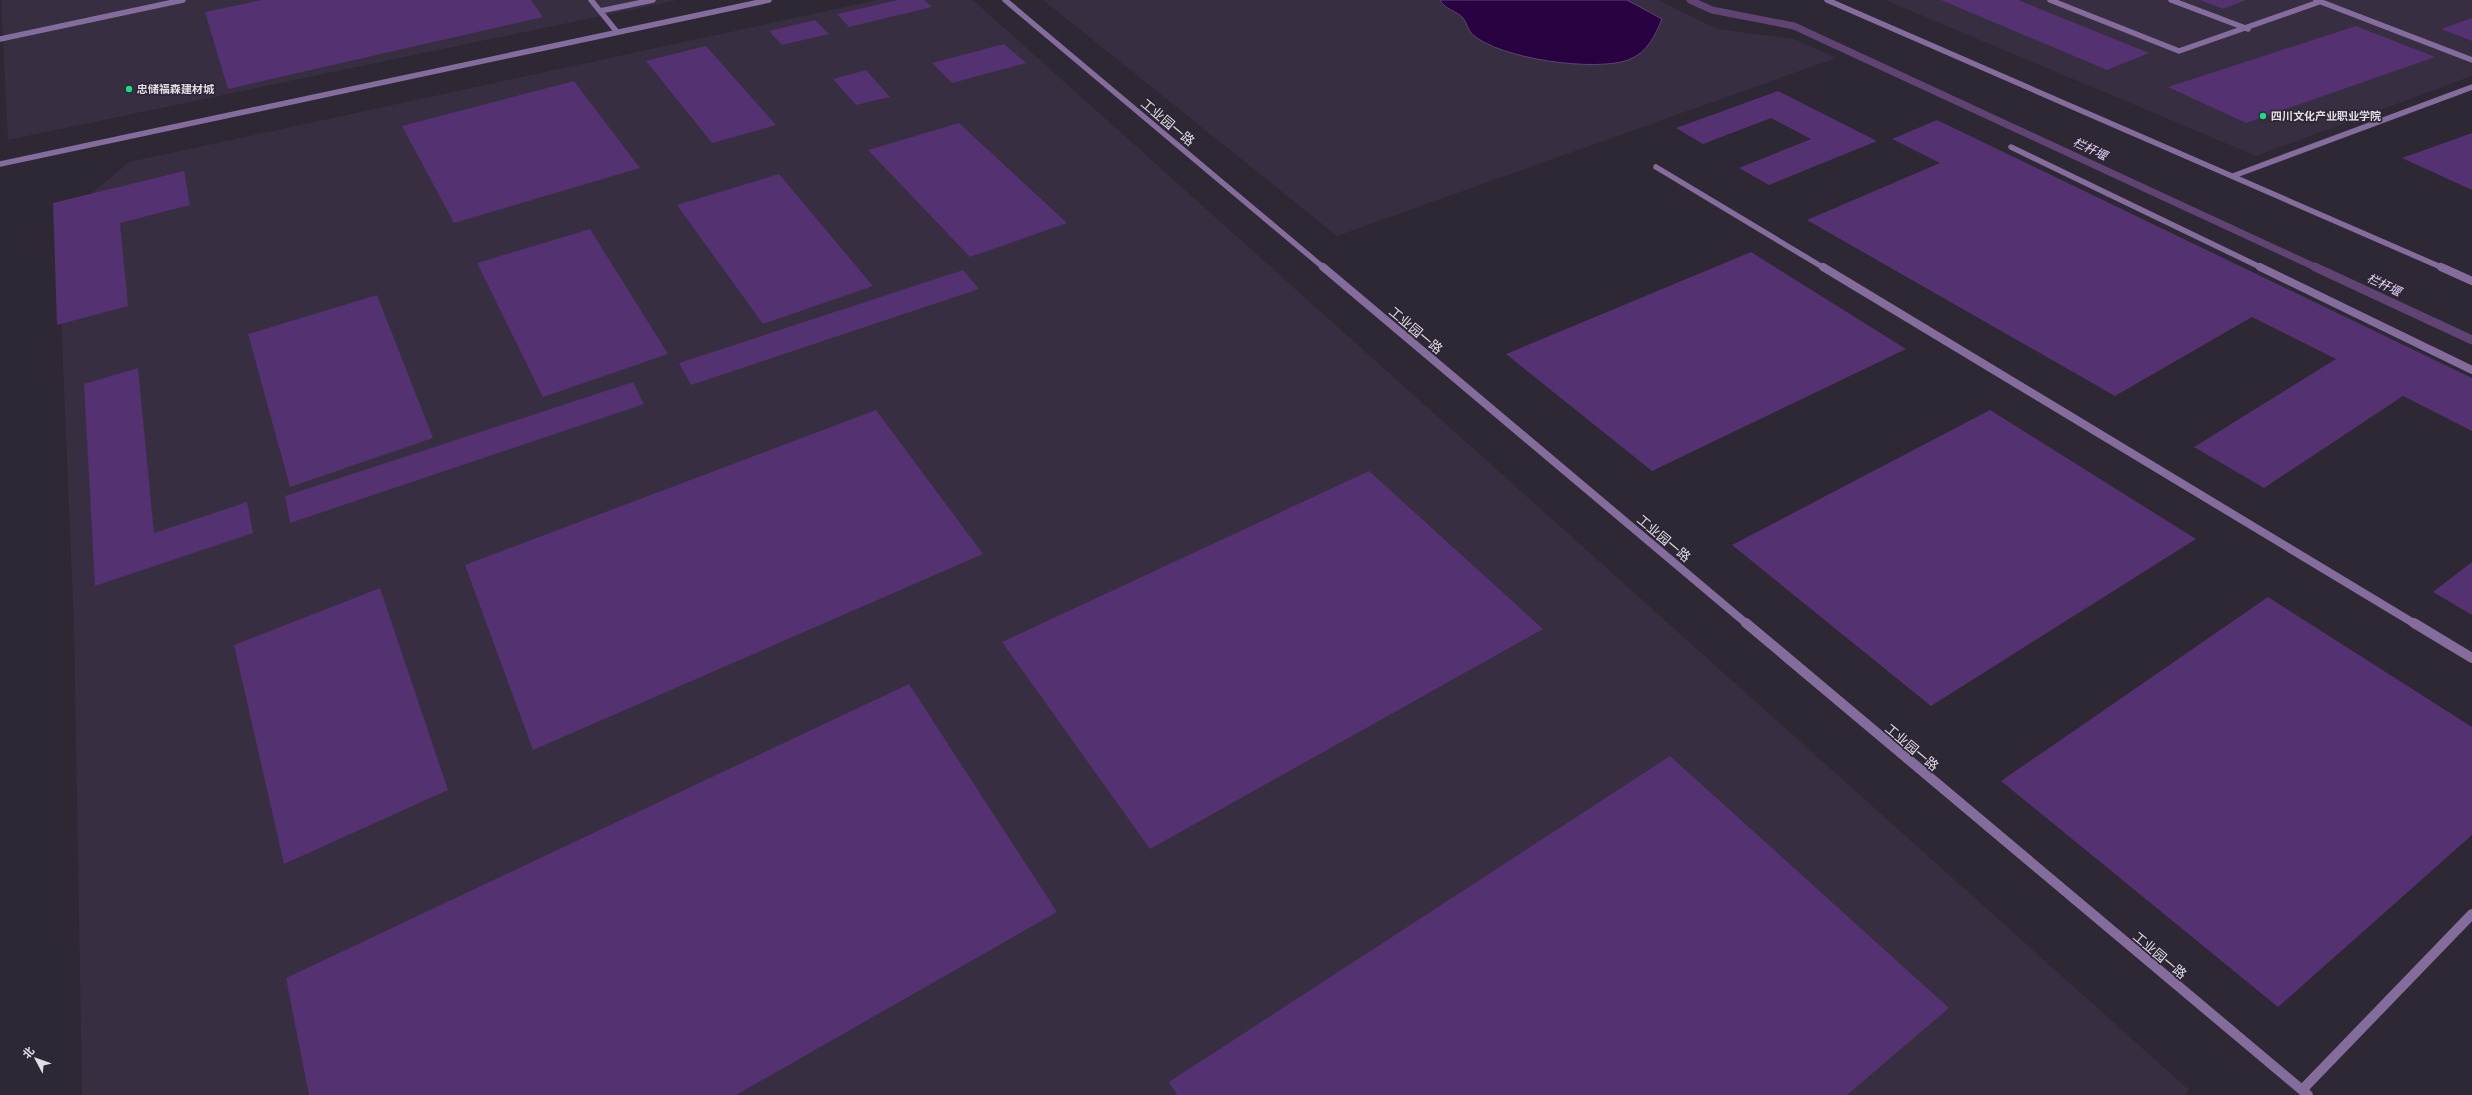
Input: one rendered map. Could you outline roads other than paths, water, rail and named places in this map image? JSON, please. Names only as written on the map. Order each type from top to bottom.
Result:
[{"type":"street","points":[[0,39],[183,0]]},
{"type":"street","points":[[591,0],[618,32]]},
{"type":"street","points":[[600,11],[653,0]]},
{"type":"street","points":[[0,164],[769,0]]},
{"type":"street","name":"工业园一路","points":[[1005,0],[2305,1092]]},
{"type":"street","points":[[1827,0],[2472,281]]},
{"type":"street","points":[[2050,0],[2179,51],[2248,28],[2317,1],[2472,60]]},
{"type":"street","points":[[2171,0],[2248,28]]},
{"type":"street","points":[[2233,176],[2472,87]]},
{"type":"street","points":[[2012,146],[2472,370]]},
{"type":"street","points":[[1656,167],[2472,658]]},
{"type":"street","points":[[2305,1092],[2472,914]]},
{"type":"waterway","name":"栏杆堰","points":[[1690,0],[1712,10],[1794,26],[2317,268]]},
{"type":"waterway","name":"栏杆堰","points":[[2315,267],[2472,340]]},
{"type":"place","name":"忠储福森建材城","points":[[129,89]]},
{"type":"place","name":"四川文化产业职业学院","points":[[2263,116]]}]
